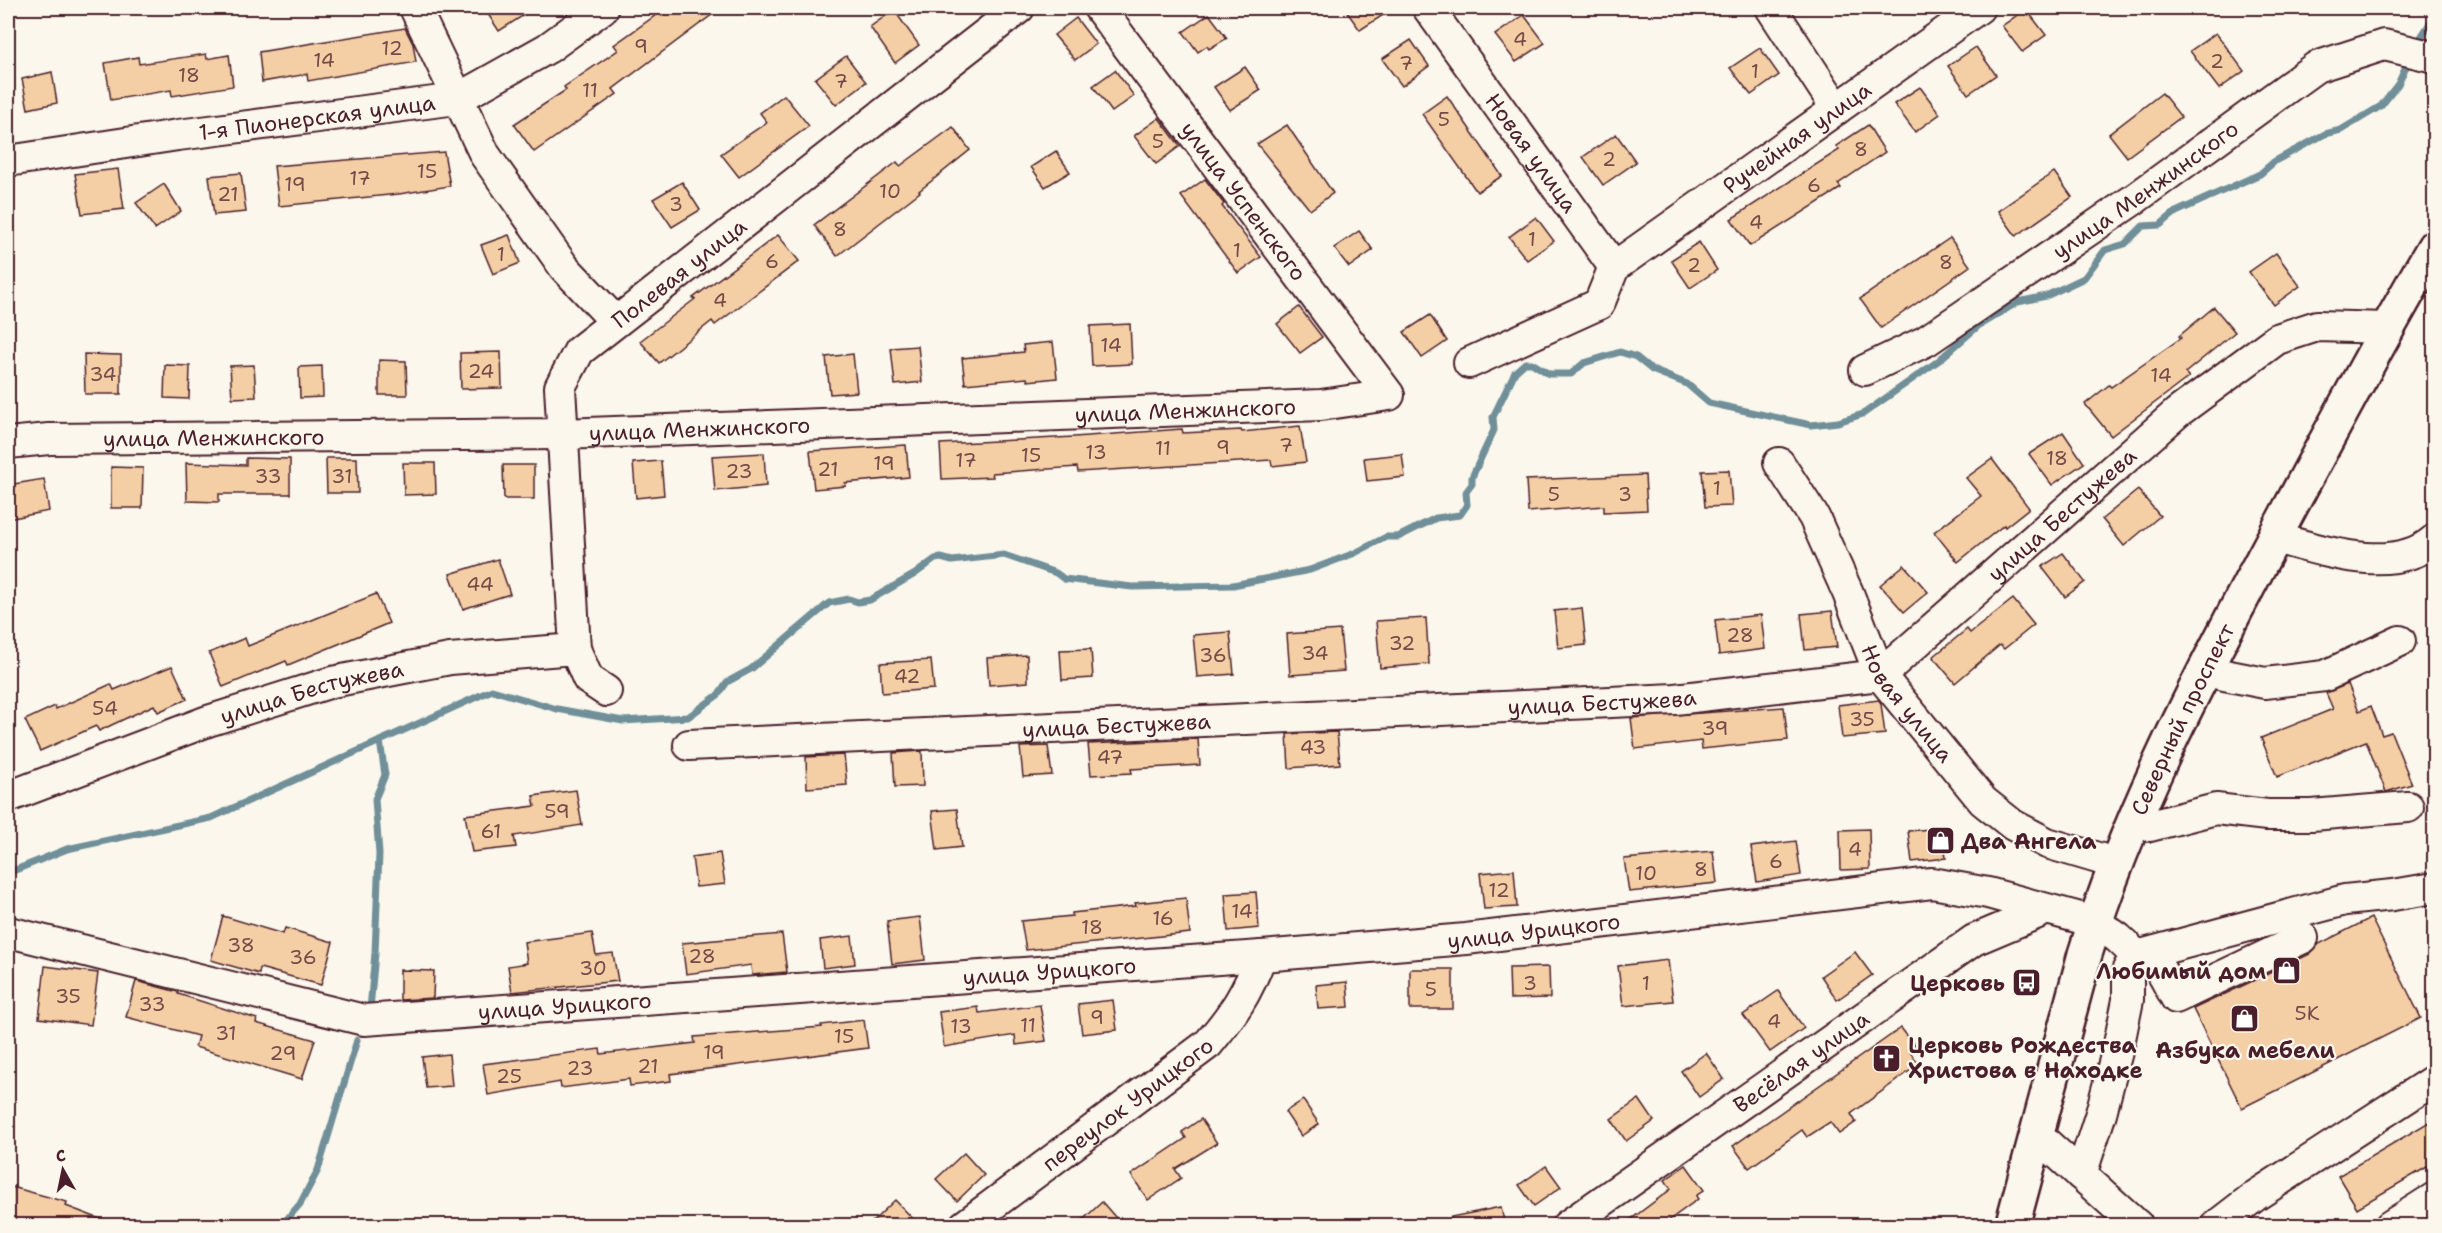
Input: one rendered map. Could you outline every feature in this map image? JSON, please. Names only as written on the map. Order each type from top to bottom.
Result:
[{"type":"main road","name":"Северный проспект","points":[[2012,1226],[2095,922],[2134,821],[2204,671],[2387,328],[2434,247]]},
{"type":"street","points":[[415,8],[485,155],[564,267],[615,321]]},
{"type":"street","name":"1-я Пионерская улица","points":[[8,161],[178,135],[457,99],[548,48],[603,8]]},
{"type":"street","name":"Полевая улица","points":[[575,649],[560,387],[579,351],[1019,8]]},
{"type":"street","name":"улица Успенского","points":[[1099,8],[1389,394]]},
{"type":"street","name":"Новая улица","points":[[1428,8],[1614,267]]},
{"type":"street","points":[[1771,8],[1837,109]]},
{"type":"street","name":"Ручейная улица","points":[[1614,267],[1979,8]]},
{"type":"street","name":"улица Менжинского","points":[[1865,370],[1926,341],[2136,198],[2316,67],[2384,45],[2420,54]]},
{"type":"street","points":[[1469,363],[1599,303],[1614,267]]},
{"type":"street","name":"улица Бестужева","points":[[689,745],[1675,699],[1880,675],[2178,412],[2277,339],[2317,326],[2387,328]]},
{"type":"street","name":"улица Менжинского","points":[[8,443],[49,439],[562,434],[1321,405],[1389,394]]},
{"type":"street","name":"Новая улица","points":[[1779,464],[1814,517],[1848,593],[1880,675],[1983,801],[2013,825],[2047,843],[2118,864]]},
{"type":"street","points":[[2275,537],[2344,556],[2378,558],[2426,548],[2434,540]]},
{"type":"street","points":[[2204,671],[2265,683],[2325,676],[2400,641]]},
{"type":"street","points":[[575,649],[588,679],[606,691]]},
{"type":"street","name":"улица Бестужева","points":[[8,797],[208,721],[332,682],[450,659],[575,649]]},
{"type":"street","points":[[2134,821],[2150,826],[2216,809],[2267,815],[2312,815],[2408,807]]},
{"type":"street","name":"улица Урицкого","points":[[9,932],[364,1020],[1261,956],[1466,939],[1932,883],[1988,893],[2095,922]]},
{"type":"street","points":[[2081,1174],[2101,1113],[2119,1044],[2128,999],[2128,969],[2144,955],[2345,900],[2393,896],[2434,888]]},
{"type":"street","name":"Весёлая улица","points":[[1567,1226],[1974,940],[2045,910]]},
{"type":"street","points":[[2095,922],[2144,955],[2176,998],[2303,938]]},
{"type":"street","name":"переулок Урицкого","points":[[964,1226],[1208,1044],[1233,1015],[1250,988],[1261,956]]},
{"type":"street","points":[[2216,1226],[2255,1196],[2434,1080]]},
{"type":"street","points":[[2037,1136],[2138,1226]]},
{"type":"street","points":[[2390,1226],[2434,1198]]},
{"type":"building","points":[[484,8],[535,8],[499,31]]},
{"type":"building","points":[[666,8],[721,8],[613,89],[617,94],[534,152],[514,124],[566,90],[564,87],[618,50],[614,45]]},
{"type":"building","points":[[1344,8],[1394,8],[1360,30]]},
{"type":"building","points":[[2026,9],[2046,35],[2022,52],[2002,26]]},
{"type":"building","points":[[894,10],[919,45],[895,63],[870,27]]},
{"type":"building","points":[[1209,14],[1227,38],[1209,49],[1207,46],[1198,52],[1183,32]]},
{"type":"building","points":[[1524,15],[1545,43],[1516,62],[1495,35]]},
{"type":"building","points":[[1076,18],[1096,44],[1075,60],[1054,35]]},
{"type":"building","points":[[405,28],[413,44],[416,62],[308,81],[307,74],[262,82],[259,52]]},
{"type":"building","points":[[2216,33],[2244,71],[2219,89],[2190,51]]},
{"type":"building","points":[[1411,40],[1429,66],[1402,86],[1382,59]]},
{"type":"building","points":[[1976,47],[1996,75],[1968,94],[1948,66]]},
{"type":"building","points":[[1760,48],[1779,75],[1751,95],[1730,68]]},
{"type":"building","points":[[206,54],[207,59],[229,55],[233,86],[172,96],[171,90],[111,100],[105,63],[138,57],[139,64]]},
{"type":"building","points":[[846,56],[866,82],[836,105],[815,79]]},
{"type":"building","points":[[1245,67],[1261,90],[1230,110],[1214,87]]},
{"type":"building","points":[[1115,70],[1134,96],[1112,112],[1093,86]]},
{"type":"building","points":[[52,72],[57,103],[28,109],[22,79]]},
{"type":"building","points":[[1920,87],[1940,114],[1915,132],[1894,104]]},
{"type":"building","points":[[2162,93],[2181,117],[2127,157],[2109,134]]},
{"type":"building","points":[[784,95],[809,126],[739,177],[721,154],[767,122],[760,113]]},
{"type":"building","points":[[1447,96],[1502,176],[1477,192],[1422,114]]},
{"type":"building","points":[[1159,118],[1180,146],[1156,164],[1134,136]]},
{"type":"building","points":[[1287,125],[1333,193],[1310,210],[1257,144]]},
{"type":"building","points":[[1868,125],[1885,152],[1838,184],[1841,188],[1750,246],[1731,219],[1839,150],[1836,146]]},
{"type":"building","points":[[953,127],[970,150],[837,256],[814,225],[897,162],[900,166]]},
{"type":"building","points":[[1616,134],[1636,162],[1603,185],[1583,157]]},
{"type":"building","points":[[1056,151],[1070,172],[1045,187],[1031,167]]},
{"type":"building","points":[[444,152],[450,186],[399,194],[279,206],[274,166]]},
{"type":"building","points":[[118,169],[124,209],[82,214],[75,174]]},
{"type":"building","points":[[2054,172],[2072,197],[2016,236],[1998,211]]},
{"type":"building","points":[[241,173],[246,212],[214,215],[209,176]]},
{"type":"building","points":[[1205,179],[1224,204],[1222,206],[1261,257],[1238,273],[1181,196]]},
{"type":"building","points":[[682,182],[700,210],[672,227],[653,199]]},
{"type":"building","points":[[164,184],[181,211],[155,229],[136,203]]},
{"type":"building","points":[[1536,217],[1554,241],[1527,260],[1509,237]]},
{"type":"building","points":[[1359,231],[1373,250],[1349,267],[1334,248]]},
{"type":"building","points":[[509,235],[520,263],[493,274],[481,245]]},
{"type":"building","points":[[778,235],[799,261],[715,325],[712,321],[659,363],[640,341],[695,299],[693,298]]},
{"type":"building","points":[[1950,238],[1970,266],[1881,328],[1860,299]]},
{"type":"building","points":[[1699,242],[1717,270],[1690,288],[1671,260]]},
{"type":"building","points":[[2276,253],[2300,286],[2274,305],[2249,272]]},
{"type":"building","points":[[1299,307],[1322,337],[1300,353],[1277,324]]},
{"type":"building","points":[[2214,307],[2235,332],[2185,373],[2189,377],[2111,436],[2085,404],[2109,385],[2111,387],[2181,338],[2179,336]]},
{"type":"building","points":[[1430,315],[1447,341],[1422,358],[1404,332]]},
{"type":"building","points":[[1130,324],[1132,364],[1092,366],[1090,326]]},
{"type":"building","points":[[1053,342],[1057,378],[1028,381],[1027,378],[965,384],[962,358],[1024,352],[1023,345]]},
{"type":"building","points":[[918,346],[922,382],[895,385],[891,348]]},
{"type":"building","points":[[501,352],[502,388],[461,389],[460,353]]},
{"type":"building","points":[[84,354],[121,355],[121,394],[85,394]]},
{"type":"building","points":[[853,354],[857,392],[830,394],[826,357]]},
{"type":"building","points":[[379,360],[406,361],[407,395],[379,395]]},
{"type":"building","points":[[165,365],[190,366],[189,399],[164,398]]},
{"type":"building","points":[[254,365],[256,397],[232,398],[230,366]]},
{"type":"building","points":[[322,366],[323,397],[300,398],[299,367]]},
{"type":"building","points":[[1300,426],[1306,462],[1272,466],[1271,460],[1078,472],[1077,467],[992,473],[993,477],[942,479],[940,444],[1182,429],[1183,433],[1241,430],[1242,432]]},
{"type":"building","points":[[2063,432],[2084,463],[2052,485],[2029,454]]},
{"type":"building","points":[[906,445],[909,477],[845,483],[846,486],[814,489],[810,451]]},
{"type":"building","points":[[764,453],[766,486],[715,491],[712,456]]},
{"type":"building","points":[[1402,454],[1405,477],[1367,481],[1364,458]]},
{"type":"building","points":[[246,458],[290,459],[290,494],[219,494],[219,502],[187,501],[186,463],[246,465]]},
{"type":"building","points":[[326,458],[357,458],[358,493],[327,493]]},
{"type":"building","points":[[1992,459],[2029,508],[1958,562],[1934,532],[1981,496],[1966,478]]},
{"type":"building","points":[[661,461],[664,495],[636,498],[633,463]]},
{"type":"building","points":[[403,463],[435,463],[436,494],[404,495]]},
{"type":"building","points":[[503,465],[534,465],[534,499],[504,499]]},
{"type":"building","points":[[111,467],[143,468],[142,508],[111,508]]},
{"type":"building","points":[[1729,470],[1732,506],[1705,507],[1702,471]]},
{"type":"building","points":[[1645,475],[1647,510],[1604,512],[1604,506],[1528,512],[1526,480]]},
{"type":"building","points":[[44,479],[49,511],[8,519],[8,485]]},
{"type":"building","points":[[2138,490],[2160,516],[2124,546],[2102,519]]},
{"type":"building","points":[[2063,553],[2085,582],[2065,597],[2042,567]]},
{"type":"building","points":[[498,559],[510,594],[463,609],[450,574]]},
{"type":"building","points":[[1904,565],[1928,592],[1904,612],[1880,585]]},
{"type":"building","points":[[376,594],[389,623],[288,665],[286,661],[223,687],[209,653],[245,638],[248,646]]},
{"type":"building","points":[[2013,599],[2034,625],[2004,649],[2000,645],[1955,683],[1933,657],[1967,629],[1970,633]]},
{"type":"building","points":[[1582,608],[1586,645],[1558,648],[1554,611]]},
{"type":"building","points":[[1832,611],[1837,647],[1805,650],[1801,614]]},
{"type":"building","points":[[1761,615],[1765,649],[1719,655],[1715,620]]},
{"type":"building","points":[[1426,618],[1429,664],[1380,668],[1376,621]]},
{"type":"building","points":[[1340,630],[1344,671],[1290,675],[1287,634]]},
{"type":"building","points":[[1230,632],[1234,674],[1197,677],[1193,635]]},
{"type":"building","points":[[1091,649],[1093,678],[1062,680],[1060,650]]},
{"type":"building","points":[[1027,655],[1028,682],[989,685],[987,658]]},
{"type":"building","points":[[931,660],[934,689],[882,693],[880,663]]},
{"type":"building","points":[[172,666],[187,699],[158,712],[154,705],[99,731],[96,726],[40,751],[25,720],[55,706],[56,709],[111,684],[114,690]]},
{"type":"building","points":[[2348,684],[2359,711],[2371,706],[2382,735],[2391,732],[2412,784],[2386,792],[2366,741],[2277,777],[2261,738],[2333,709],[2326,693]]},
{"type":"building","points":[[1879,700],[1885,734],[1842,738],[1838,705]]},
{"type":"building","points":[[1784,707],[1788,740],[1702,749],[1701,741],[1635,749],[1631,718]]},
{"type":"building","points":[[1337,732],[1340,764],[1289,768],[1287,734]]},
{"type":"building","points":[[1198,739],[1200,765],[1131,769],[1132,773],[1091,775],[1088,744]]},
{"type":"building","points":[[1048,746],[1052,775],[1023,777],[1020,747]]},
{"type":"building","points":[[922,751],[923,786],[895,787],[893,753]]},
{"type":"building","points":[[844,755],[847,785],[807,788],[806,757]]},
{"type":"building","points":[[576,790],[582,825],[514,836],[516,847],[472,852],[465,815],[535,806],[533,796]]},
{"type":"building","points":[[957,809],[962,847],[937,850],[932,811]]},
{"type":"building","points":[[1942,828],[1946,858],[1912,862],[1908,831]]},
{"type":"building","points":[[1869,829],[1870,869],[1841,870],[1840,830]]},
{"type":"building","points":[[1796,841],[1801,875],[1757,882],[1751,847]]},
{"type":"building","points":[[1713,851],[1717,883],[1629,892],[1624,859]]},
{"type":"building","points":[[720,853],[725,884],[696,887],[692,857]]},
{"type":"building","points":[[1514,870],[1517,907],[1484,909],[1480,873]]},
{"type":"building","points":[[1256,892],[1259,928],[1228,931],[1225,894]]},
{"type":"building","points":[[1186,898],[1190,933],[1026,950],[1021,921],[1136,906],[1135,903]]},
{"type":"building","points":[[223,916],[283,934],[285,928],[333,942],[321,985],[260,968],[259,974],[211,960]]},
{"type":"building","points":[[920,917],[925,960],[892,964],[887,921]]},
{"type":"building","points":[[2371,918],[2421,1018],[2242,1108],[2193,1009],[2310,954],[2319,944]]},
{"type":"building","points":[[592,933],[596,955],[613,953],[618,981],[512,992],[508,966],[527,963],[524,942]]},
{"type":"building","points":[[782,934],[787,972],[752,975],[751,965],[686,974],[682,943]]},
{"type":"building","points":[[852,936],[855,964],[823,968],[820,940]]},
{"type":"building","points":[[1855,952],[1872,975],[1837,1000],[1821,976]]},
{"type":"building","points":[[1668,960],[1673,1001],[1623,1006],[1618,966]]},
{"type":"building","points":[[45,966],[98,973],[91,1025],[39,1018]]},
{"type":"building","points":[[1549,967],[1550,998],[1510,999],[1509,968]]},
{"type":"building","points":[[1410,969],[1453,969],[1453,1009],[1410,1009]]},
{"type":"building","points":[[400,970],[434,971],[433,998],[400,1000]]},
{"type":"building","points":[[136,981],[178,992],[178,994],[257,1019],[256,1023],[315,1040],[302,1079],[195,1047],[198,1036],[126,1017]]},
{"type":"building","points":[[1347,982],[1349,1007],[1318,1009],[1316,985]]},
{"type":"building","points":[[1778,991],[1804,1028],[1770,1052],[1743,1015]]},
{"type":"building","points":[[1113,1000],[1117,1030],[1082,1034],[1078,1004]]},
{"type":"building","points":[[1040,1005],[1046,1041],[1016,1045],[1015,1035],[944,1047],[939,1012],[978,1007],[979,1013]]},
{"type":"building","points":[[864,1020],[868,1048],[670,1074],[671,1081],[630,1086],[629,1079],[561,1088],[560,1082],[488,1095],[483,1064],[600,1049],[601,1054],[695,1043],[694,1037],[822,1027],[821,1025]]},
{"type":"building","points":[[1901,1028],[1916,1047],[1910,1052],[1919,1064],[1851,1114],[1856,1122],[1839,1134],[1830,1122],[1807,1137],[1802,1130],[1749,1168],[1733,1146]]},
{"type":"building","points":[[1706,1053],[1724,1079],[1699,1097],[1681,1071]]},
{"type":"building","points":[[449,1054],[452,1086],[426,1088],[422,1057]]},
{"type":"building","points":[[1639,1099],[1654,1121],[1626,1141],[1611,1119]]},
{"type":"building","points":[[1303,1100],[1319,1124],[1301,1136],[1285,1112]]},
{"type":"building","points":[[1201,1119],[1217,1143],[1175,1169],[1181,1178],[1148,1200],[1131,1175],[1186,1138],[1182,1132]]},
{"type":"building","points":[[2434,1119],[2434,1163],[2357,1208],[2338,1176]]},
{"type":"building","points":[[964,1153],[984,1175],[957,1201],[936,1179]]},
{"type":"building","points":[[1686,1165],[1704,1190],[1696,1196],[1698,1199],[1661,1226],[1622,1226],[1671,1189],[1665,1180]]},
{"type":"building","points":[[1546,1166],[1561,1187],[1534,1206],[1519,1185]]},
{"type":"building","points":[[8,1186],[67,1202],[66,1206],[113,1224],[112,1226],[8,1226]]},
{"type":"building","points":[[895,1200],[920,1226],[868,1226]]},
{"type":"building","points":[[1102,1202],[1123,1226],[1076,1226]]},
{"type":"building","points":[[1501,1207],[1505,1226],[1452,1226],[1451,1217]]},
{"type":"waterway","points":[[2416,45],[2434,17]]},
{"type":"waterway","points":[[8,873],[67,849],[211,818],[492,690],[557,709],[623,721],[688,717],[718,695],[727,682],[751,669],[829,603],[849,599],[858,602],[870,600],[915,574],[935,559],[952,561],[1004,555],[1056,573],[1064,579],[1132,587],[1233,585],[1310,570],[1355,553],[1386,537],[1398,537],[1436,518],[1460,515],[1467,505],[1466,492],[1472,484],[1472,477],[1494,430],[1493,417],[1515,372],[1525,363],[1532,363],[1549,374],[1571,374],[1584,363],[1620,352],[1636,357],[1652,370],[1687,384],[1709,403],[1811,425],[1838,422],[1863,414],[1938,361],[1978,326],[2018,302],[2046,296],[2084,278],[2105,250],[2125,244],[2143,226],[2160,225],[2176,212],[2260,174],[2275,161],[2325,134],[2341,130],[2381,106],[2398,84],[2410,58]]},
{"type":"waterway","points":[[370,1009],[379,854],[375,799],[385,775],[380,741]]},
{"type":"waterway","points":[[281,1226],[300,1204],[318,1170],[357,1040]]},
{"type":"place","name":"Два Ангела","points":[[1940,841]]},
{"type":"place","name":"Любимый дом","points":[[2287,971]]},
{"type":"place","name":"Церковь","points":[[2026,983]]},
{"type":"place","name":"Азбука мебели","points":[[2245,1018]]},
{"type":"place","name":"Церковь Рождества Христова в Находке","points":[[1887,1058]]}]
